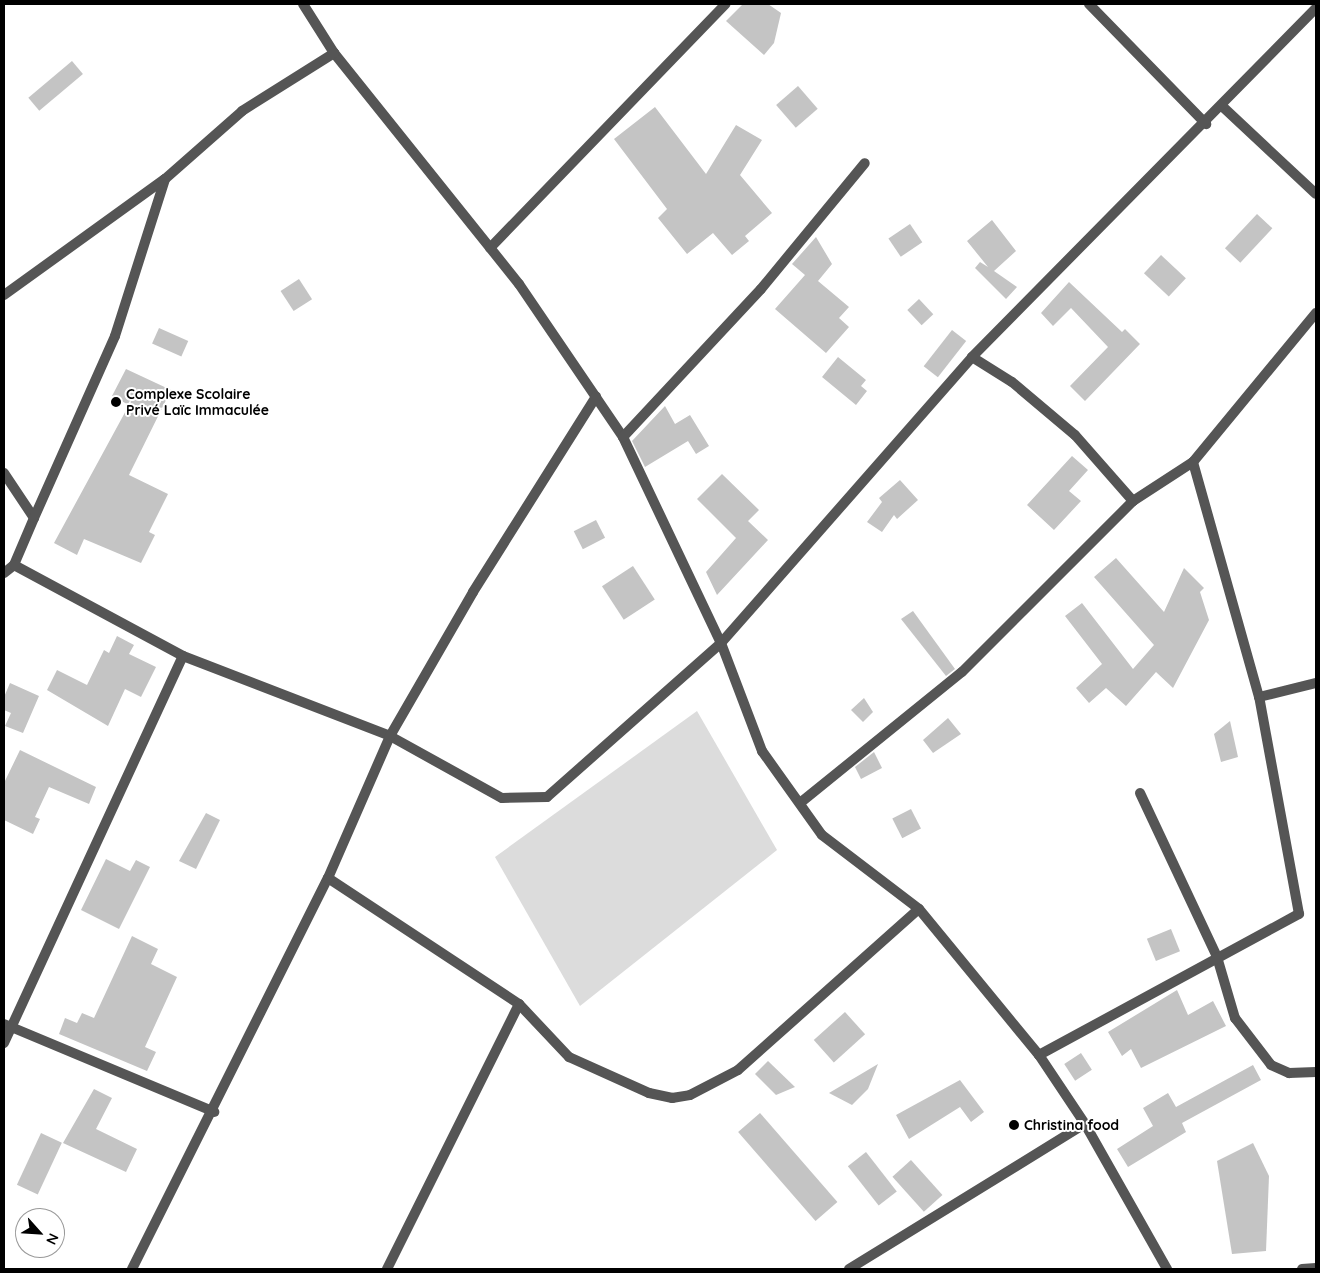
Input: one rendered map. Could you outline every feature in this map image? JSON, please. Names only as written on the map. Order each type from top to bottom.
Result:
[{"type":"street","points":[[303,4],[334,53],[490,248],[623,437],[721,643],[762,751],[822,835],[919,909],[1039,1055],[1085,1124],[1167,1269]]},
{"type":"street","points":[[490,248],[726,4]]},
{"type":"street","points":[[1089,4],[1206,124]]},
{"type":"street","points":[[14,565],[183,656],[390,736],[502,798],[547,797],[721,643],[972,357],[1223,107],[1316,8]]},
{"type":"street","points":[[4,295],[165,179],[242,111],[334,53]]},
{"type":"street","points":[[1223,107],[1316,194]]},
{"type":"street","points":[[623,437],[761,289],[865,163]]},
{"type":"street","points":[[4,573],[14,565],[114,336],[165,179]]},
{"type":"street","points":[[800,802],[962,672],[1133,501],[1193,462],[1316,313]]},
{"type":"street","points":[[972,357],[1012,382],[1075,435],[1133,501]]},
{"type":"street","points":[[132,1269],[214,1112],[328,878],[390,736],[473,592],[596,397]]},
{"type":"street","points":[[1039,1055],[1299,914],[1259,697],[1193,462]]},
{"type":"street","points":[[4,473],[34,518]]},
{"type":"street","points":[[4,1043],[7,1027],[183,656]]},
{"type":"street","points":[[1259,697],[1316,683]]},
{"type":"street","points":[[1140,793],[1217,957],[1235,1018],[1259,1054],[1289,1073],[1316,1072]]},
{"type":"street","points":[[328,878],[519,1004],[569,1057],[649,1093],[672,1098],[690,1095],[738,1070],[919,909]]},
{"type":"street","points":[[388,1269],[519,1004]]},
{"type":"street","points":[[7,1027],[214,1112]]},
{"type":"street","points":[[849,1269],[1085,1124]]},
{"type":"street","points":[[1302,1269],[1316,1268]]},
{"type":"shaded area","points":[[697,711],[777,850],[580,1006],[495,857]]},
{"type":"building","points":[[743,4],[768,4],[781,13],[774,43],[764,55],[726,21]]},
{"type":"building","points":[[72,61],[83,74],[39,111],[28,98]]},
{"type":"building","points":[[798,86],[818,109],[796,128],[776,105]]},
{"type":"building","points":[[655,107],[706,174],[736,125],[762,140],[740,175],[772,213],[745,236],[749,241],[732,255],[713,233],[687,254],[658,218],[667,209],[614,139]]},
{"type":"building","points":[[1257,214],[1272,228],[1240,263],[1225,248]]},
{"type":"building","points":[[992,220],[1016,251],[994,271],[1017,287],[1006,299],[975,268],[980,262],[988,267],[967,241]]},
{"type":"building","points":[[910,224],[922,242],[901,257],[888,239]]},
{"type":"building","points":[[816,237],[832,264],[818,281],[849,307],[839,318],[849,327],[826,353],[775,309],[805,275],[792,264]]},
{"type":"building","points":[[1161,255],[1186,278],[1169,296],[1144,273]]},
{"type":"building","points":[[299,279],[312,299],[294,311],[281,291]]},
{"type":"building","points":[[1069,282],[1122,332],[1125,329],[1140,344],[1085,401],[1070,386],[1108,347],[1071,308],[1053,326],[1041,313]]},
{"type":"building","points":[[919,299],[933,314],[922,325],[907,310]]},
{"type":"building","points":[[159,328],[188,341],[181,357],[152,344]]},
{"type":"building","points":[[952,330],[966,341],[938,377],[924,366]]},
{"type":"building","points":[[838,357],[866,380],[861,386],[867,391],[856,405],[822,377]]},
{"type":"building","points":[[126,369],[171,390],[129,475],[168,494],[149,532],[155,535],[141,563],[84,539],[77,555],[54,543],[129,405],[112,396]]},
{"type":"building","points":[[665,406],[675,424],[690,415],[709,446],[696,454],[688,441],[645,467],[632,441]]},
{"type":"building","points":[[1072,456],[1088,470],[1069,491],[1081,501],[1054,530],[1027,505]]},
{"type":"building","points":[[722,474],[759,510],[748,521],[768,540],[717,595],[706,572],[736,538],[697,499]]},
{"type":"building","points":[[900,480],[918,500],[897,519],[894,515],[882,532],[867,522],[882,502],[879,498]]},
{"type":"building","points":[[596,520],[605,538],[583,549],[574,531]]},
{"type":"building","points":[[1116,558],[1164,612],[1184,568],[1204,588],[1200,592],[1209,620],[1173,688],[1156,672],[1126,706],[1106,688],[1089,703],[1076,688],[1102,664],[1065,616],[1082,603],[1133,669],[1154,645],[1094,577]]},
{"type":"building","points":[[633,566],[655,600],[624,620],[602,586]]},
{"type":"building","points":[[913,611],[955,669],[946,676],[901,619]]},
{"type":"building","points":[[117,636],[134,645],[129,654],[156,667],[141,697],[125,689],[108,726],[47,690],[57,670],[87,685],[104,650],[109,653]]},
{"type":"building","points":[[10,683],[39,696],[23,733],[5,726],[11,713],[4,710],[4,697]]},
{"type":"building","points":[[864,698],[873,712],[863,722],[851,710]]},
{"type":"building","points":[[948,718],[961,734],[933,753],[923,740]]},
{"type":"building","points":[[1230,721],[1238,757],[1221,762],[1214,734]]},
{"type":"building","points":[[20,750],[96,787],[89,804],[49,787],[35,817],[40,819],[33,834],[4,820],[4,783]]},
{"type":"building","points":[[874,752],[882,768],[861,779],[855,767]]},
{"type":"building","points":[[911,809],[921,829],[902,838],[892,819]]},
{"type":"building","points":[[206,813],[220,820],[196,869],[179,861]]},
{"type":"building","points":[[106,859],[130,871],[136,860],[150,867],[119,929],[81,910]]},
{"type":"building","points":[[1171,929],[1180,951],[1156,961],[1147,939]]},
{"type":"building","points":[[132,936],[158,949],[151,964],[177,977],[145,1047],[156,1052],[147,1071],[59,1034],[65,1018],[77,1023],[82,1013],[94,1018]]},
{"type":"building","points":[[1177,990],[1188,1015],[1213,1001],[1226,1026],[1141,1068],[1131,1049],[1122,1056],[1108,1032]]},
{"type":"building","points":[[845,1012],[865,1034],[834,1062],[814,1040]]},
{"type":"building","points":[[1081,1053],[1092,1070],[1075,1081],[1064,1064]]},
{"type":"building","points":[[768,1061],[795,1087],[776,1095],[755,1074]]},
{"type":"building","points":[[878,1064],[868,1089],[852,1105],[829,1093]]},
{"type":"building","points":[[1253,1065],[1261,1080],[1182,1123],[1186,1132],[1128,1167],[1117,1149],[1153,1126],[1143,1108],[1168,1093],[1176,1107]]},
{"type":"building","points":[[960,1080],[984,1112],[971,1122],[960,1107],[909,1139],[896,1115]]},
{"type":"building","points":[[94,1089],[112,1098],[96,1129],[137,1149],[126,1172],[63,1143]]},
{"type":"building","points":[[760,1113],[837,1202],[816,1221],[738,1132]]},
{"type":"building","points":[[41,1133],[62,1143],[38,1194],[17,1185]]},
{"type":"building","points":[[1253,1143],[1269,1176],[1266,1251],[1232,1254],[1217,1161]]},
{"type":"building","points":[[866,1152],[897,1191],[879,1206],[848,1166]]},
{"type":"building","points":[[911,1160],[942,1195],[924,1212],[892,1177]]},
{"type":"place","name":"Complexe Scolaire Privé Laïc Immaculée","points":[[116,402]]},
{"type":"place","name":"Christina food","points":[[1014,1125]]}]
